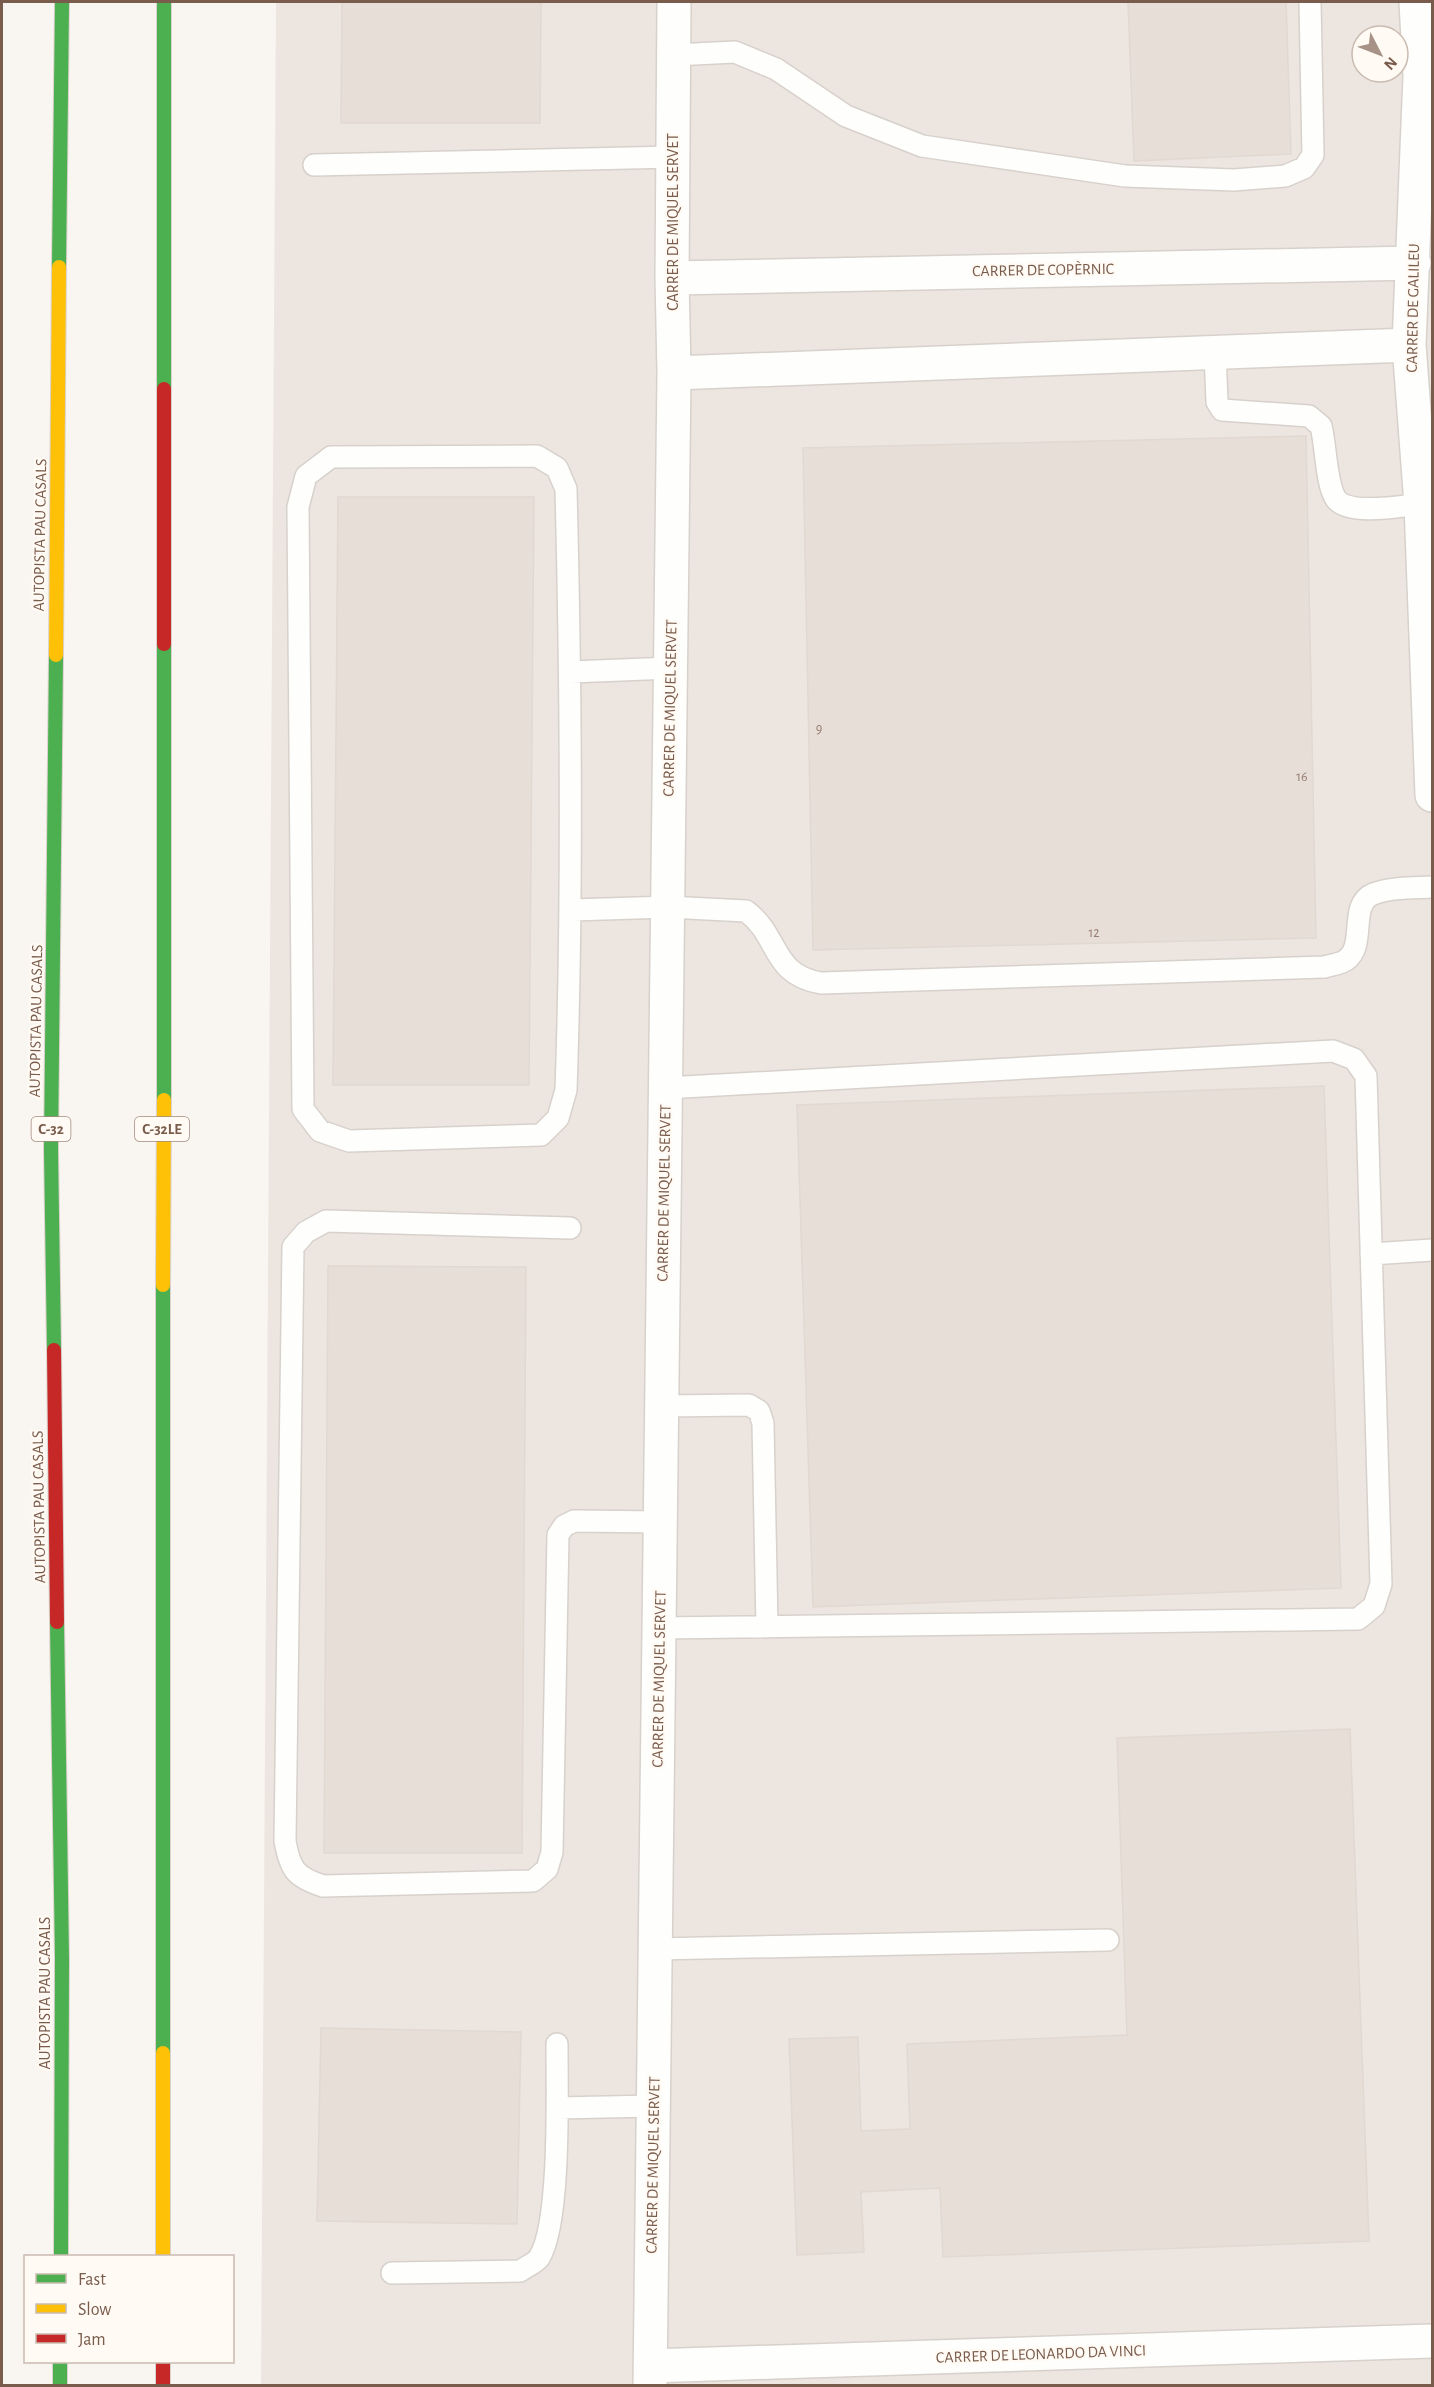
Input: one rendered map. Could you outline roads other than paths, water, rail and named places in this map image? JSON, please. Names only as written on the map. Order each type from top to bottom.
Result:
[{"type":"highway","name":"AUTOPISTA PAU CASALS","points":[[61,2255],[62,1959],[51,1149],[62,2]]},
{"type":"highway","name":"C-32LE","points":[[163,2255],[164,2]]},
{"type":"highway","points":[[60,2363],[60,2385]]},
{"type":"highway","points":[[163,2363],[163,2385]]},
{"type":"street","name":"CARRER DE MIQUEL SERVET","points":[[650,2376],[674,373],[672,278],[674,2]]},
{"type":"street","name":"CARRER DE GALILEU","points":[[1416,2],[1426,76],[1409,345],[1425,516],[1432,795]]},
{"type":"street","name":"CARRER DE COPÈRNIC","points":[[672,278],[1414,263]]},
{"type":"street","points":[[674,373],[1409,345]]},
{"type":"street","name":"CARRER DE LEONARDO DA VINCI","points":[[650,2376],[1432,2341]]},
{"type":"lane","points":[[674,55],[735,52],[777,69],[846,116],[922,146],[1125,176],[1234,180],[1285,176],[1304,168],[1313,155],[1310,2]]},
{"type":"lane","points":[[314,165],[673,157]]},
{"type":"lane","points":[[1215,352],[1217,402],[1222,410],[1309,416],[1321,426],[1330,483],[1336,499],[1351,508],[1425,516]]},
{"type":"lane","points":[[537,456],[557,468],[566,489],[571,672],[572,910],[566,1090],[558,1119],[541,1135],[349,1141],[320,1131],[303,1110],[298,507],[306,477],[331,457],[537,456]]},
{"type":"lane","points":[[571,672],[671,668]]},
{"type":"lane","points":[[572,910],[668,908],[746,911],[766,933],[778,957],[791,972],[804,980],[821,983],[1324,967],[1346,960],[1357,945],[1362,905],[1371,895],[1391,890],[1432,887]]},
{"type":"lane","points":[[659,1628],[1358,1619],[1374,1606],[1381,1584],[1366,1076],[1354,1059],[1333,1051],[666,1088]]},
{"type":"lane","points":[[570,1228],[326,1221],[306,1232],[293,1247],[285,1841],[289,1864],[304,1880],[323,1886],[533,1881],[546,1869],[552,1852],[558,1535],[564,1526],[574,1521],[661,1522]]},
{"type":"lane","points":[[1371,1254],[1432,1250]]},
{"type":"lane","points":[[662,1406],[749,1406],[759,1411],[764,1423],[767,1627]]},
{"type":"lane","points":[[655,1949],[1108,1940]]},
{"type":"lane","points":[[392,2273],[520,2271],[538,2260],[550,2232],[557,2108],[556,2044]]},
{"type":"lane","points":[[557,2108],[654,2106]]}]
